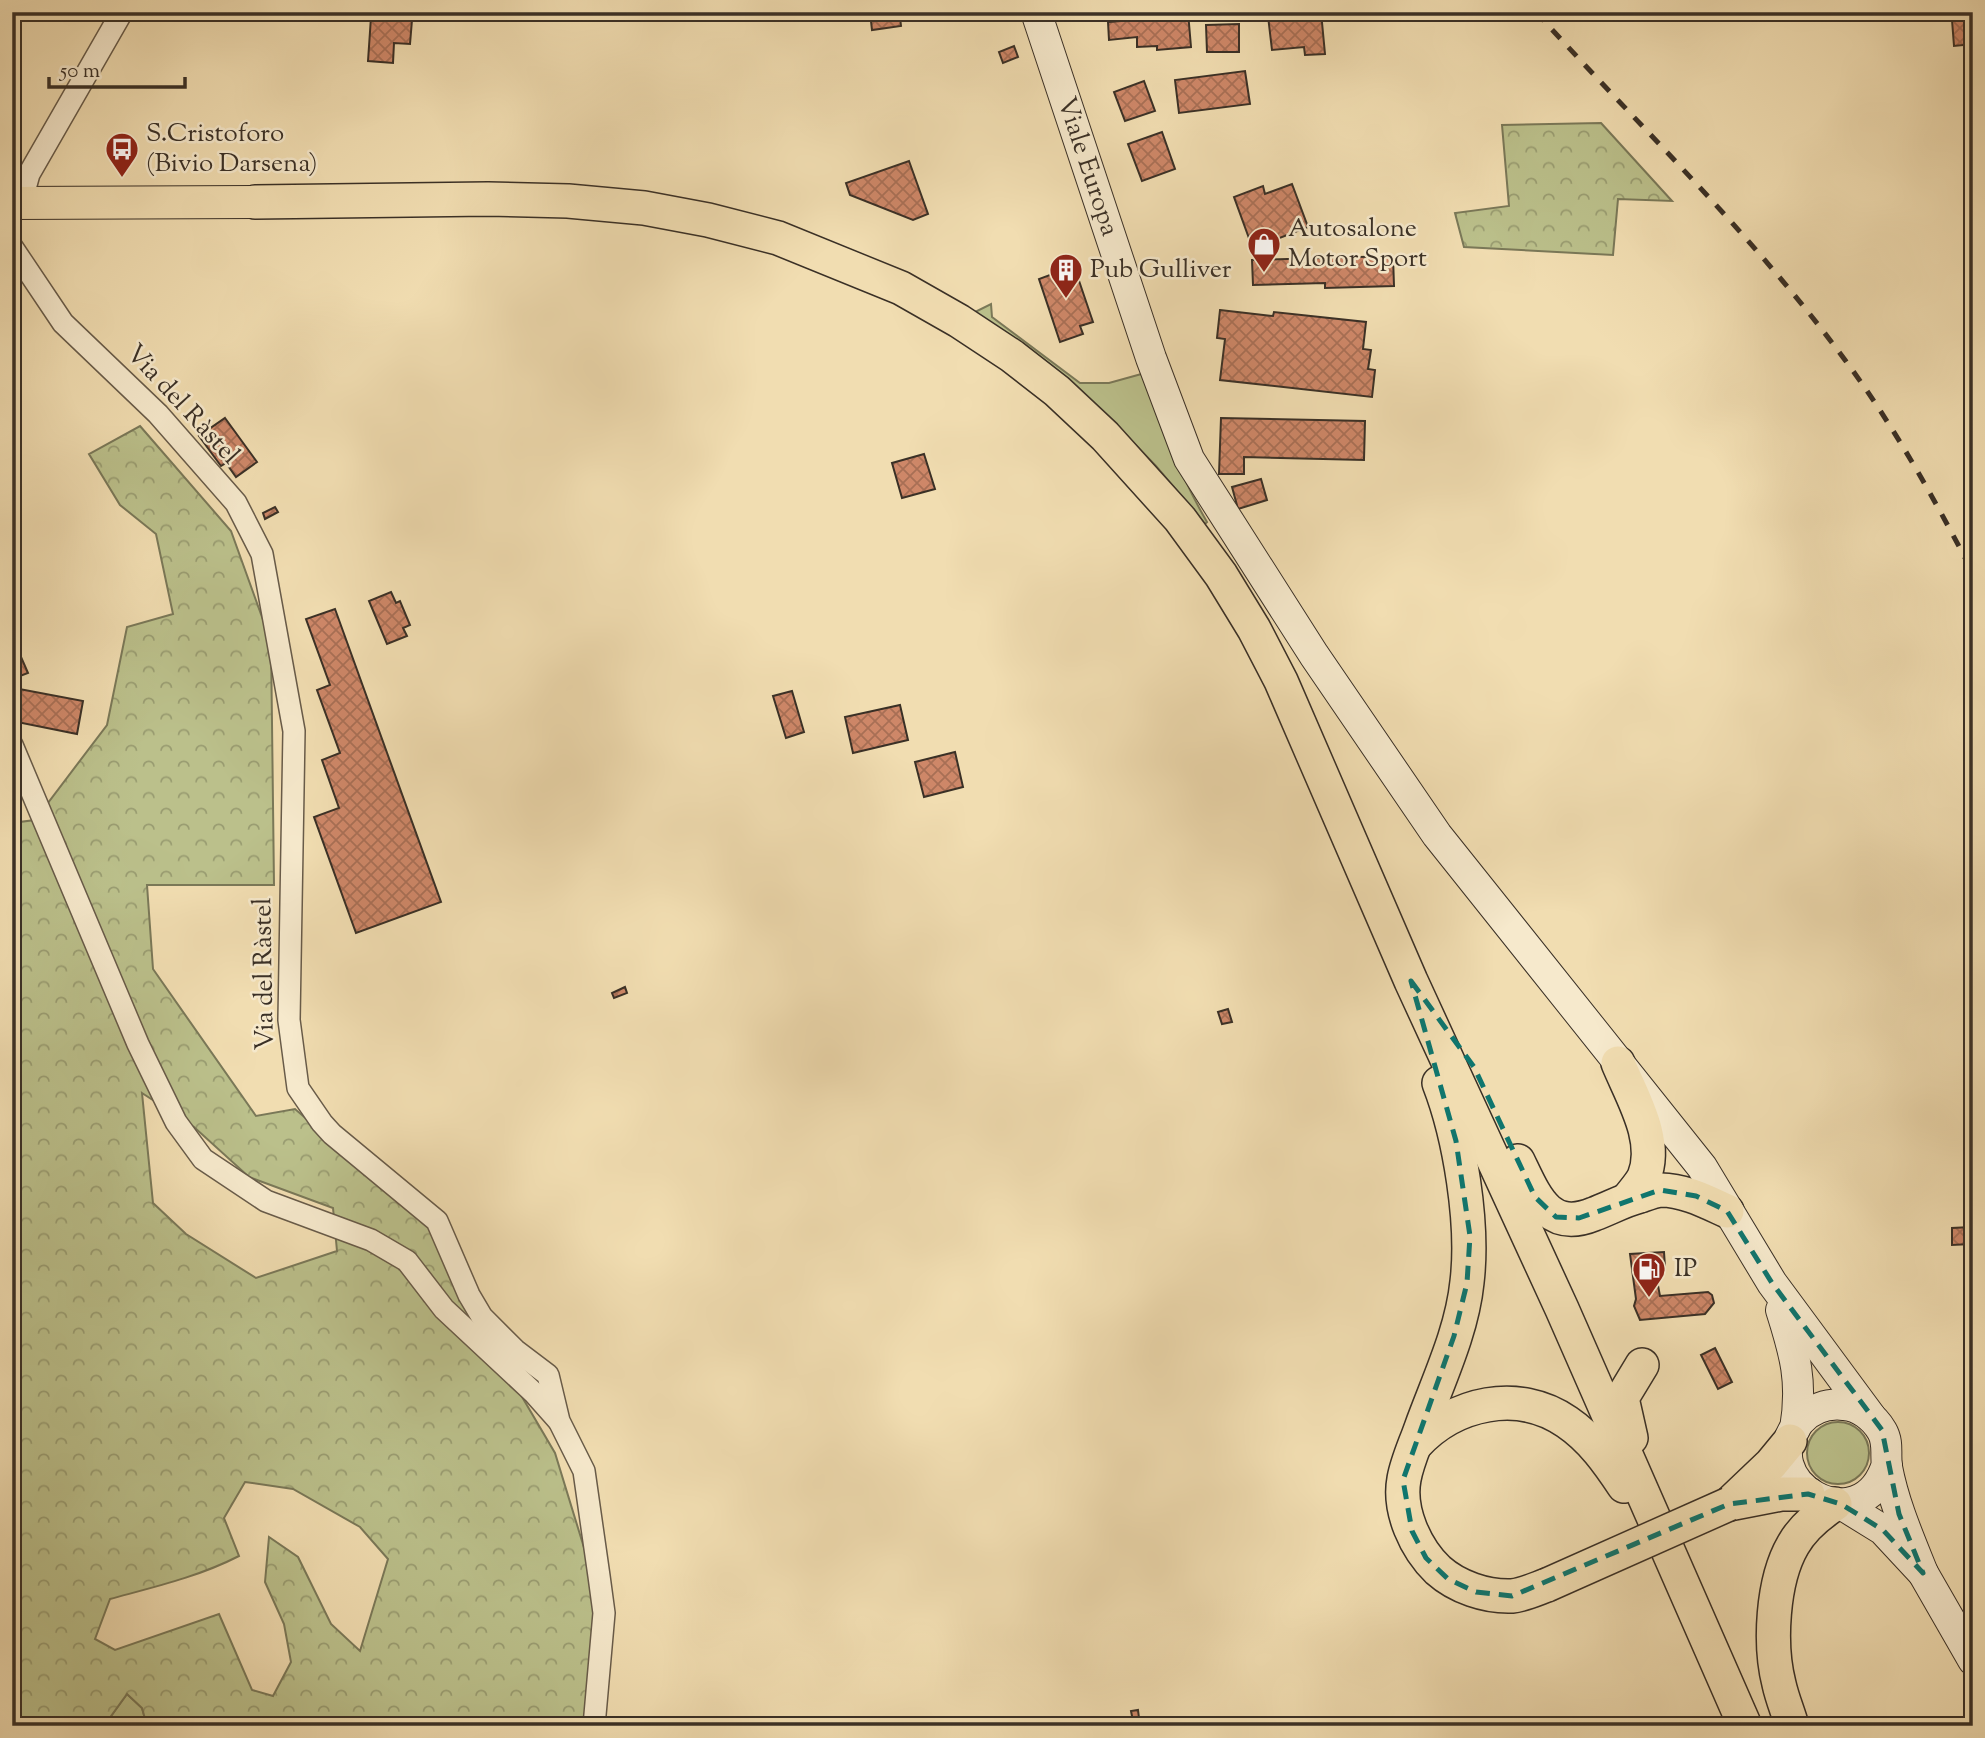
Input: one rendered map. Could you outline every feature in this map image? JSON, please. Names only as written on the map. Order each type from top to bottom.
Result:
[{"type":"highway","points":[[255,202],[488,199],[568,201],[644,208],[709,220],[778,238],[901,288],[959,321],[1012,356],[1057,391],[1105,436],[1180,519],[1221,575],[1254,629],[1281,681],[1411,981],[1562,1308],[1745,1726]]},
{"type":"highway","points":[[1411,981],[1474,1067],[1535,1197],[1548,1211],[1564,1219],[1579,1218],[1660,1190],[1696,1196],[1727,1212]]},
{"type":"highway","points":[[1411,981],[1430,1061],[1446,1102],[1456,1141],[1470,1236],[1467,1283],[1454,1336],[1403,1480],[1405,1506],[1412,1531],[1426,1558],[1448,1579],[1476,1592],[1512,1596],[1547,1585],[1744,1496],[1781,1494],[1828,1501],[1822,1513],[1801,1533],[1787,1556],[1774,1621],[1779,1684],[1792,1726]]},
{"type":"highway","points":[[1618,1063],[1649,1146],[1643,1179],[1628,1199]]},
{"type":"highway","points":[[1642,1365],[1622,1398],[1647,1505]]},
{"type":"highway","points":[[1414,1446],[1443,1421],[1479,1406],[1502,1403],[1525,1405],[1554,1415],[1590,1441],[1605,1457],[1670,1558]]},
{"type":"highway","points":[[1744,1496],[1793,1435]]},
{"type":"main road","name":"Viale Europa","points":[[1036,12],[1169,410],[1189,459],[1314,655],[1437,835],[1702,1167],[1772,1283]]},
{"type":"main road","points":[[17,203],[255,202]]},
{"type":"main road","points":[[1772,1283],[1885,1438],[1887,1464],[1899,1514],[1923,1573],[1973,1660]]},
{"type":"main road","points":[[1772,1283],[1796,1357],[1798,1410],[1789,1465],[1800,1486],[1883,1530],[1923,1573]]},
{"type":"main road","points":[[1793,1435],[1813,1411],[1830,1405],[1849,1406],[1871,1417]]},
{"type":"main road","points":[[1828,1501],[1859,1499],[1874,1488],[1887,1464]]},
{"type":"street","points":[[17,203],[29,174],[122,12]]},
{"type":"street","name":"Via del Ràstel","points":[[12,247],[63,323],[158,414],[236,503],[262,554],[294,731],[289,1020],[299,1087],[331,1134],[437,1221],[469,1295],[482,1317],[515,1350],[548,1375],[559,1421],[584,1471],[604,1613],[594,1726]]},
{"type":"street","points":[[12,745],[138,1044],[176,1122],[203,1159],[266,1201],[372,1240],[407,1261],[444,1309],[534,1393],[559,1421]]},
{"type":"highlighted area","points":[[1411,981],[1474,1067],[1535,1197],[1556,1217],[1579,1218],[1660,1190],[1696,1196],[1727,1211],[1772,1283],[1882,1430],[1899,1514],[1923,1573],[1883,1530],[1841,1504],[1808,1494],[1729,1504],[1512,1596],[1476,1592],[1448,1579],[1426,1558],[1412,1531],[1403,1480],[1454,1336],[1467,1283],[1470,1236],[1456,1141]]},
{"type":"green space","points":[[1601,123],[1672,201],[1618,199],[1613,255],[1464,247],[1455,213],[1509,206],[1502,125]]},
{"type":"green space","points":[[991,304],[992,317],[1080,383],[1109,383],[1145,373],[1172,449],[1207,522],[1205,524],[1126,435],[973,313]]},
{"type":"green space","points":[[140,426],[231,531],[271,642],[274,885],[147,885],[153,969],[256,1116],[295,1109],[439,1233],[468,1305],[555,1453],[597,1590],[590,1726],[147,1726],[142,1708],[127,1694],[101,1726],[12,1726],[12,823],[35,820],[107,725],[127,627],[173,614],[156,534],[120,505],[89,454]],"holes":[[[142,1093],[194,1127],[249,1177],[333,1208],[337,1251],[256,1278],[186,1234],[153,1203]],[[245,1482],[293,1489],[360,1527],[388,1559],[360,1651],[331,1624],[298,1557],[269,1537],[265,1582],[284,1624],[291,1662],[273,1696],[252,1690],[219,1614],[115,1650],[95,1639],[110,1599],[192,1576],[239,1556],[224,1518]]]},
{"type":"green space","points":[[1838,1422],[1850,1424],[1860,1431],[1867,1441],[1867,1465],[1860,1475],[1850,1482],[1838,1484],[1826,1482],[1816,1475],[1809,1465],[1807,1453],[1809,1441],[1816,1431],[1826,1424]]},
{"type":"green space","points":[[127,1694],[142,1708],[147,1726],[101,1726],[106,1723]]},
{"type":"building","points":[[870,12],[936,13],[900,17],[901,26],[872,30]]},
{"type":"building","points":[[1188,12],[1191,47],[1157,50],[1157,46],[1137,47],[1137,37],[1109,40],[1108,22],[1146,19],[1145,13]]},
{"type":"building","points":[[1321,12],[1325,54],[1305,55],[1304,47],[1272,50],[1268,16]]},
{"type":"building","points":[[371,17],[412,20],[410,44],[394,43],[393,63],[368,61]]},
{"type":"building","points":[[1973,19],[1973,44],[1954,46],[1952,20]]},
{"type":"building","points":[[1239,24],[1239,52],[1207,52],[1206,25]]},
{"type":"building","points":[[1014,46],[1018,57],[1003,63],[999,52]]},
{"type":"building","points":[[1245,71],[1250,104],[1179,113],[1175,80]]},
{"type":"building","points":[[1144,81],[1155,111],[1125,121],[1114,92]]},
{"type":"building","points":[[1162,132],[1175,169],[1142,181],[1128,144]]},
{"type":"building","points":[[909,161],[928,214],[913,220],[850,195],[846,183]]},
{"type":"building","points":[[1292,184],[1308,227],[1277,239],[1274,232],[1250,241],[1234,197],[1263,186],[1265,194]]},
{"type":"building","points":[[1393,256],[1394,286],[1325,288],[1325,283],[1253,285],[1252,260]]},
{"type":"building","name":"Pub Gulliver","points":[[1074,266],[1093,322],[1080,326],[1083,334],[1060,342],[1039,279]]},
{"type":"building","points":[[1220,310],[1273,316],[1274,312],[1366,322],[1363,349],[1371,350],[1368,369],[1375,370],[1372,397],[1220,380],[1225,339],[1217,338]]},
{"type":"building","points":[[225,418],[257,462],[236,477],[226,463],[221,466],[199,436]]},
{"type":"building","points":[[1221,418],[1365,421],[1364,460],[1244,457],[1244,474],[1219,474]]},
{"type":"building","points":[[924,454],[935,489],[902,498],[892,463]]},
{"type":"building","points":[[1261,479],[1267,500],[1238,509],[1232,487]]},
{"type":"building","points":[[275,507],[278,512],[265,519],[263,513]]},
{"type":"building","points":[[391,592],[396,603],[400,601],[410,625],[403,628],[407,636],[387,644],[369,601]]},
{"type":"building","points":[[335,609],[441,902],[356,933],[314,817],[339,808],[322,760],[340,753],[317,690],[330,685],[306,619]]},
{"type":"building","points":[[14,641],[28,673],[12,679],[12,642]]},
{"type":"building","points":[[14,688],[83,701],[77,734],[12,721]]},
{"type":"building","points":[[792,691],[804,732],[786,738],[773,696]]},
{"type":"building","points":[[900,705],[908,740],[853,753],[845,717]]},
{"type":"building","points":[[955,752],[963,787],[924,797],[915,762]]},
{"type":"building","points":[[625,987],[627,993],[614,998],[612,993]]},
{"type":"building","points":[[1228,1009],[1232,1022],[1222,1024],[1218,1012]]},
{"type":"building","points":[[1971,1227],[1971,1244],[1952,1245],[1952,1228]]},
{"type":"building","points":[[1664,1252],[1665,1267],[1655,1270],[1660,1296],[1708,1292],[1714,1303],[1705,1314],[1640,1320],[1634,1306],[1636,1299],[1630,1254]]},
{"type":"building","points":[[1715,1348],[1732,1382],[1718,1389],[1701,1355]]},
{"type":"building","points":[[1138,1710],[1140,1726],[1134,1726],[1131,1711]]},
{"type":"railway","points":[[1536,12],[1695,182],[1810,314],[1863,385],[1897,437],[1973,573]]},
{"type":"place","name":"S.Cristoforo (Bivio Darsena)","points":[[122,179]]},
{"type":"place","name":"Autosalone Motor Sport","points":[[1264,274]]},
{"type":"place","name":"Pub Gulliver","points":[[1066,300]]},
{"type":"place","name":"IP","points":[[1649,1299]]}]
